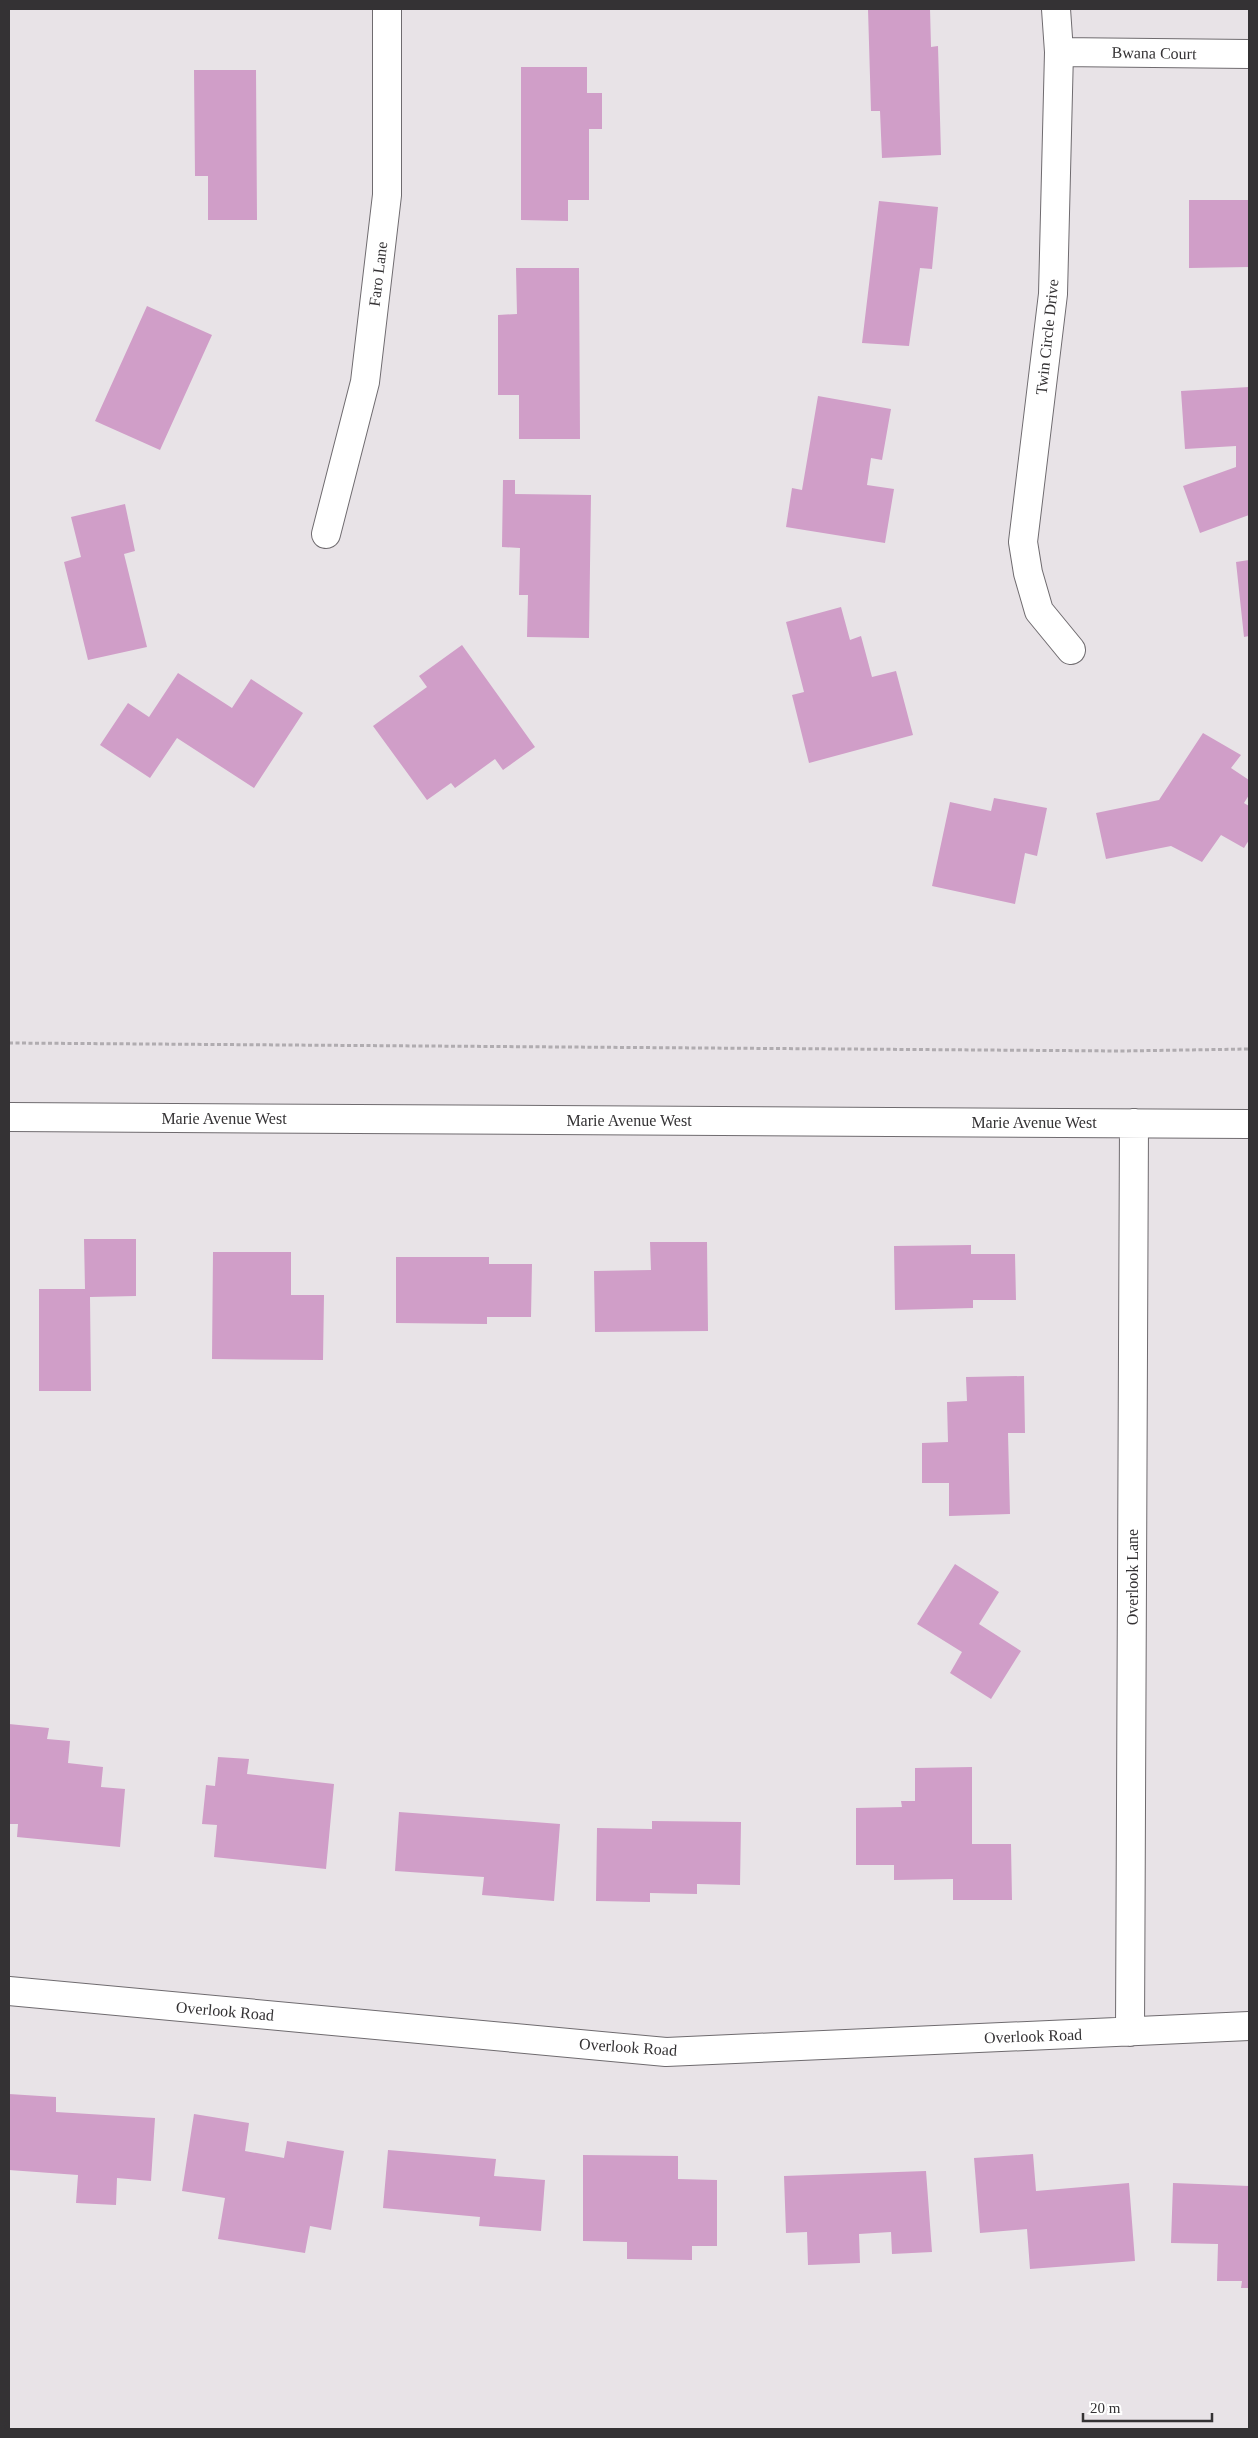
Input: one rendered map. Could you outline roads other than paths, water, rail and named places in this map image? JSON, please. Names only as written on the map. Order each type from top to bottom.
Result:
[{"type":"street","name":"Faro Lane","points":[[326,534],[365,382],[387,196],[387,9]]},
{"type":"street","name":"Twin Circle Drive","points":[[1056,9],[1059,52],[1054,294],[1023,542],[1028,573],[1039,611],[1071,650]]},
{"type":"street","name":"Bwana Court","points":[[1059,52],[1249,54]]},
{"type":"street","name":"Marie Avenue West","points":[[9,1117],[1249,1124]]},
{"type":"street","name":"Overlook Lane","points":[[1130,2032],[1134,1123]]},
{"type":"street","name":"Overlook Road","points":[[9,1991],[666,2052],[1249,2026]]}]
